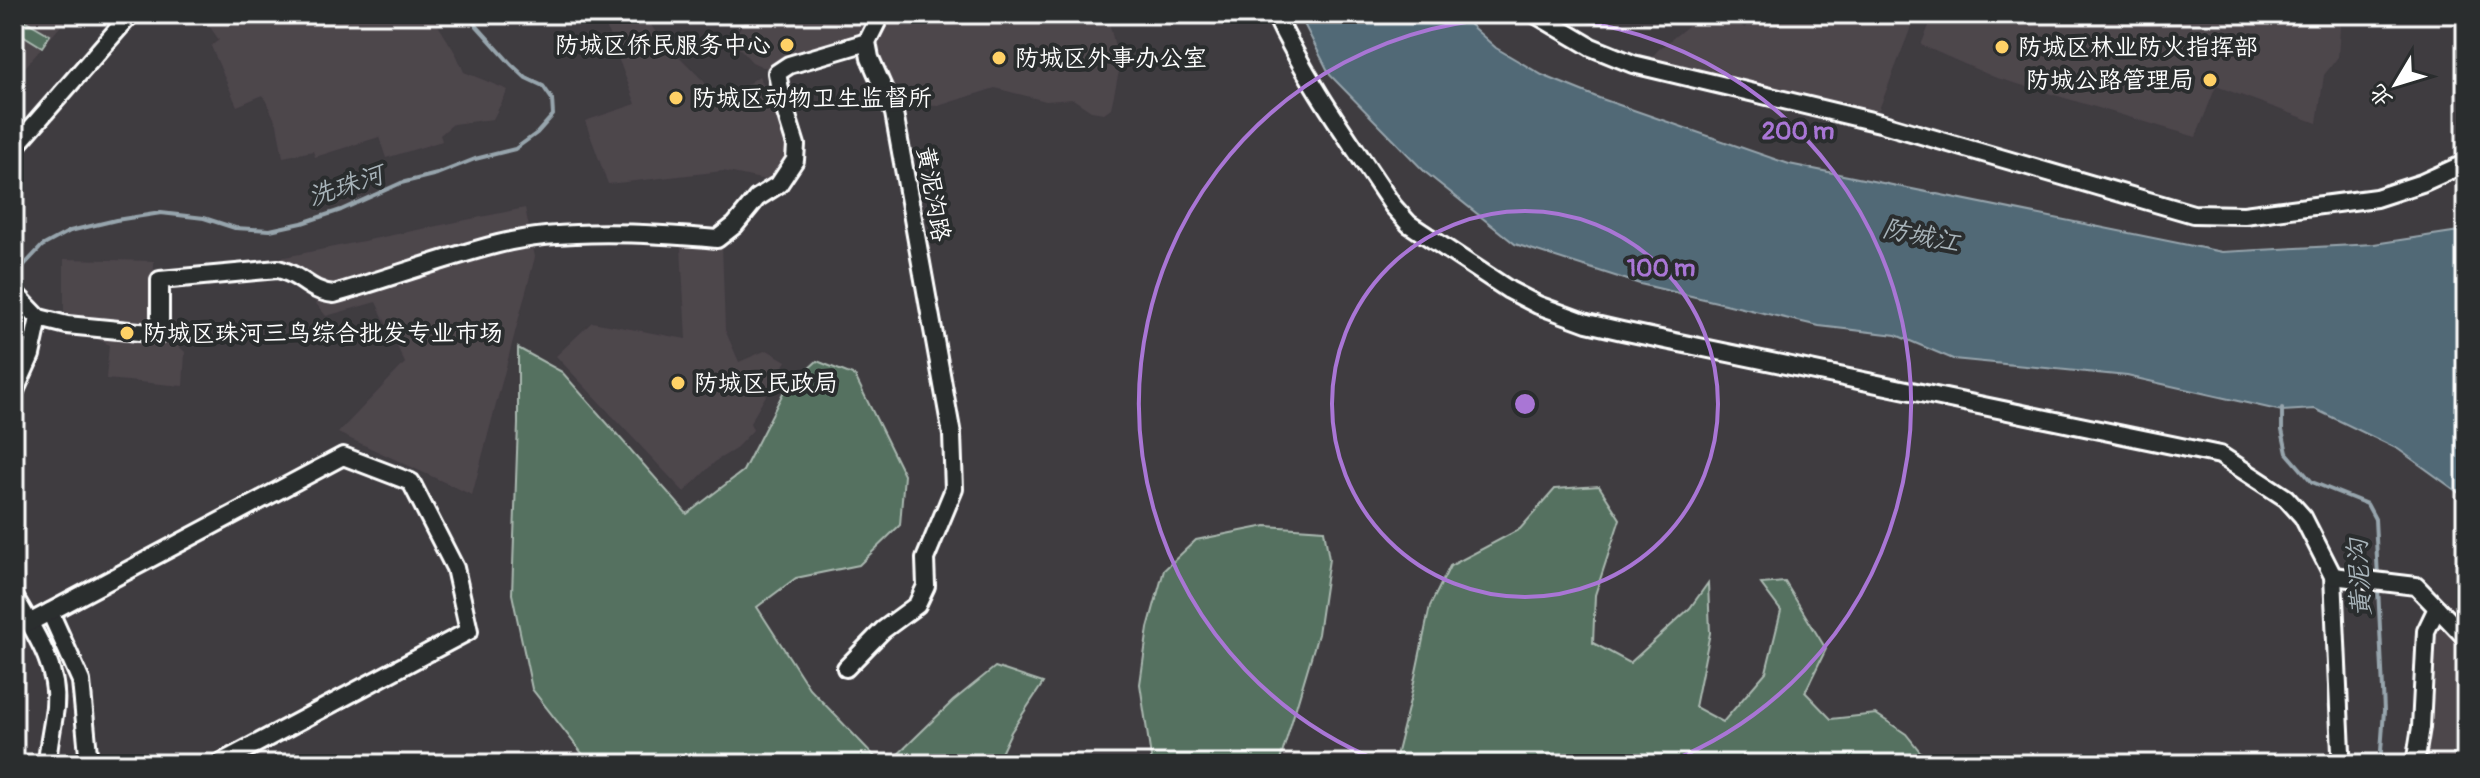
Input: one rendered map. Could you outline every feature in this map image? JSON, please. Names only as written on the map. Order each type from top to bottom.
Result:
[{"type":"street","points":[[14,148],[131,14]]},
{"type":"street","points":[[20,298],[39,318],[67,325],[160,334],[160,280],[278,269],[290,272],[318,292],[334,294],[500,243],[563,235],[676,235],[717,239],[735,225],[757,198],[779,184],[795,160],[796,145],[777,73],[789,65],[867,42],[881,14]]},
{"type":"street","points":[[1275,14],[1311,80],[1393,206],[1409,224],[1509,290],[1538,305],[1599,326],[2220,455],[2286,498],[2303,517],[2333,576],[2339,764]]},
{"type":"street","points":[[1535,14],[1591,47],[1633,64],[1880,123],[2193,214],[2244,215],[2376,198],[2422,183],[2466,163]]},
{"type":"street","name":"黄泥沟路","points":[[846,668],[883,630],[917,605],[926,586],[925,559],[954,489],[952,435],[894,113],[870,58],[867,42]]},
{"type":"street","points":[[14,393],[31,355],[39,318]]},
{"type":"street","points":[[14,369],[31,355]]},
{"type":"street","points":[[29,623],[343,456],[411,482],[455,568],[469,631],[218,764]]},
{"type":"street","points":[[2333,576],[2416,586],[2466,638]]},
{"type":"street","points":[[14,596],[49,661],[55,684],[47,764]]},
{"type":"street","points":[[2415,764],[2421,727],[2426,631],[2437,608]]},
{"type":"street","points":[[50,612],[81,681],[89,764]]},
{"type":"shaded area","points":[[14,14],[71,14],[14,80]]},
{"type":"shaded area","points":[[206,14],[431,14],[464,72],[508,90],[493,119],[453,124],[440,135],[442,141],[386,158],[379,137],[315,157],[313,151],[283,157],[277,124],[263,95],[237,106],[211,46],[219,40],[208,24]]},
{"type":"shaded area","name":"防城区动物卫生监督所","points":[[601,14],[644,14],[656,33],[723,101],[759,76],[768,94],[776,90],[790,143],[788,166],[776,182],[723,171],[608,184],[585,121],[636,104]]},
{"type":"shaded area","name":"防城区侨民服务中心","points":[[749,14],[877,14],[872,23],[853,39],[779,68],[763,67],[752,62],[732,40]]},
{"type":"shaded area","name":"防城区外事办公室","points":[[888,14],[1107,14],[1120,67],[1111,108],[1104,113],[1091,111],[1073,99],[1046,101],[995,88],[938,106],[898,104],[876,48]]},
{"type":"shaded area","points":[[1703,14],[1722,14],[1745,28],[1756,14],[1916,14],[1876,117],[1648,62],[1658,50]]},
{"type":"shaded area","name":"防城公路管理局","points":[[1934,14],[2341,14],[2338,57],[2324,75],[2317,123],[2216,86],[2196,137],[1994,77],[1921,45]]},
{"type":"shaded area","points":[[525,208],[535,257],[472,495],[338,433],[405,363],[376,302],[326,316],[280,258]]},
{"type":"shaded area","name":"防城区民政局","points":[[722,245],[725,330],[739,362],[767,350],[786,361],[750,423],[753,430],[684,492],[556,356],[592,322],[686,339],[681,247]]},
{"type":"shaded area","name":"防城区珠河三鸟综合批发专业市场","points":[[64,259],[154,261],[153,322],[185,352],[183,386],[106,379],[109,345],[64,321]]},
{"type":"shaded area","points":[[2447,624],[2466,642],[2466,764],[2422,764],[2433,628]]},
{"type":"green space","points":[[14,14],[50,35],[42,47],[16,31],[18,49],[14,69]]},
{"type":"green space","points":[[518,348],[562,372],[687,514],[743,471],[784,391],[817,361],[855,376],[904,475],[900,525],[859,565],[796,578],[757,607],[809,688],[882,764],[592,764],[585,757],[532,689],[512,594]]},
{"type":"green space","points":[[1599,486],[1620,519],[1595,595],[1593,643],[1630,663],[1690,608],[1708,583],[1710,633],[1695,707],[1723,722],[1766,672],[1781,611],[1761,584],[1785,582],[1826,649],[1805,692],[1831,719],[1876,714],[1906,734],[1930,764],[1394,764],[1430,606],[1450,566],[1520,529],[1555,489]]},
{"type":"green space","points":[[1266,526],[1324,530],[1329,559],[1318,634],[1279,764],[1152,764],[1140,684],[1148,628],[1164,570],[1196,540]]},
{"type":"green space","points":[[995,667],[1043,683],[1011,732],[996,764],[888,764],[953,701]]},
{"type":"water","name":"防城江","points":[[1299,14],[1458,14],[1496,48],[1542,75],[1789,164],[2222,252],[2374,244],[2466,230],[2466,504],[2463,496],[2398,449],[2315,409],[2282,411],[2127,376],[1953,359],[1896,335],[1819,326],[1640,284],[1515,244],[1425,172],[1330,75]]},
{"type":"waterway","name":"洗珠河","points":[[14,276],[42,246],[70,231],[161,213],[204,218],[235,228],[270,230],[341,210],[401,183],[515,149],[537,133],[553,115],[552,99],[543,86],[526,78],[511,64],[466,14]]},
{"type":"waterway","name":"黄泥沟","points":[[2282,408],[2282,430],[2287,453],[2312,482],[2367,504],[2375,519],[2378,578]]},
{"type":"waterway","name":"黄泥沟","points":[[2378,587],[2384,711],[2380,764]]},
{"type":"place","name":"防城区侨民服务中心","points":[[787,45]]},
{"type":"place","name":"防城区林业防火指挥部","points":[[2002,47]]},
{"type":"place","name":"防城区外事办公室","points":[[999,58]]},
{"type":"place","name":"防城公路管理局","points":[[2210,80]]},
{"type":"place","name":"防城区动物卫生监督所","points":[[676,98]]},
{"type":"place","name":"防城区珠河三鸟综合批发专业市场","points":[[127,333]]},
{"type":"place","name":"防城区民政局","points":[[678,383]]}]
